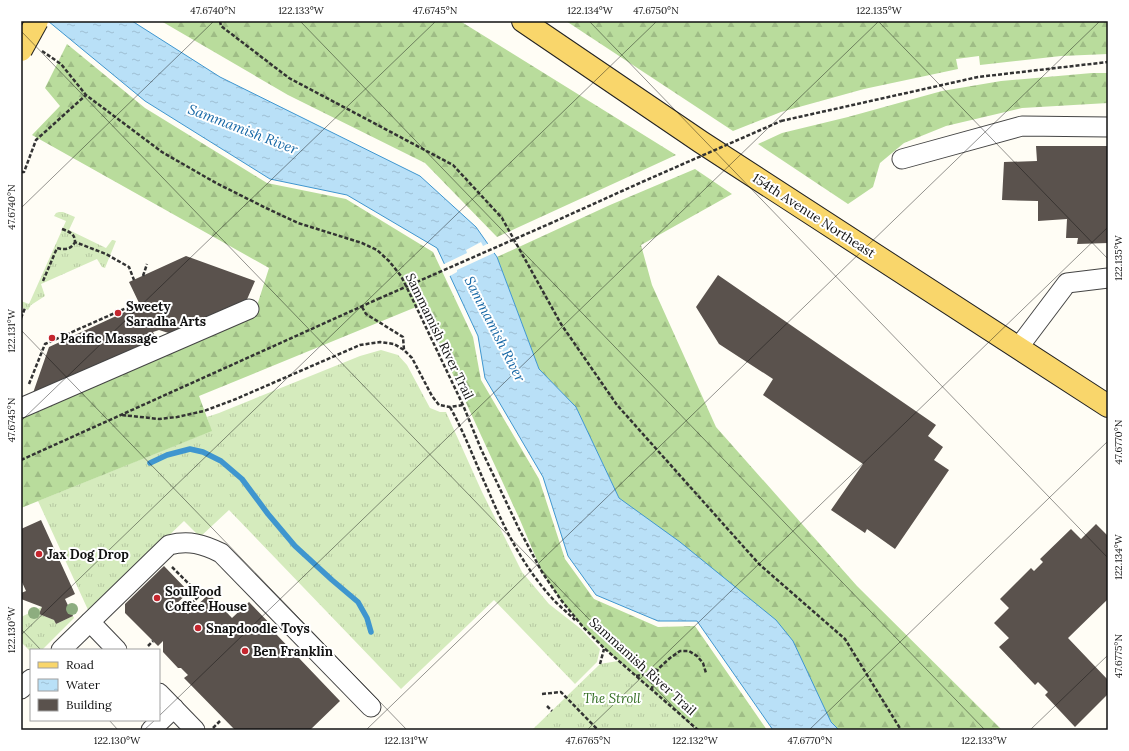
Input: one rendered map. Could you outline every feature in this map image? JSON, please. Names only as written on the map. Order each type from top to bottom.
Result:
[{"type":"main road","points":[[30,49],[37,21]]},
{"type":"main road","name":"154th Avenue Northeast","points":[[523,21],[701,142],[1108,406]]},
{"type":"street","points":[[902,159],[1022,126],[1108,127]]},
{"type":"street","points":[[1018,348],[1067,283],[1108,278]]},
{"type":"street","points":[[21,408],[249,309]]},
{"type":"street","points":[[62,649],[169,545],[180,542],[194,543],[209,547],[221,553],[371,707]]},
{"type":"street","points":[[90,622],[116,649]]},
{"type":"street","points":[[21,689],[30,680]]},
{"type":"street","points":[[160,694],[195,730]]},
{"type":"street","points":[[151,730],[174,708]]},
{"type":"path","points":[[220,21],[222,26],[289,78],[454,164],[502,218],[560,324],[618,405],[759,564],[845,639],[901,730]]},
{"type":"path","name":"Sammamish River Trail","points":[[30,49],[61,64],[86,95],[162,152],[216,183],[298,223],[362,243],[377,250],[389,261],[401,276],[463,405],[481,449],[519,529],[542,572],[561,600],[583,627],[604,648],[698,730]]},
{"type":"path","points":[[21,460],[378,299],[781,121],[978,77],[1108,62]]},
{"type":"path","points":[[21,172],[24,172],[36,140],[86,95]]},
{"type":"path","points":[[43,281],[57,248],[70,248],[75,242],[75,237],[73,234],[62,229]]},
{"type":"path","points":[[75,242],[106,254],[129,267],[134,280]]},
{"type":"path","points":[[143,276],[147,264]]},
{"type":"path","points":[[29,385],[45,344],[133,305]]},
{"type":"path","points":[[362,307],[366,314],[403,338],[404,350]]},
{"type":"path","points":[[21,318],[25,308]]},
{"type":"path","points":[[121,415],[159,419],[204,411],[236,399],[360,345],[380,342],[394,344],[404,350],[412,358],[432,396],[439,405],[450,407],[463,405]]},
{"type":"path","points":[[450,407],[460,424],[485,485],[509,535],[531,573],[552,598],[583,627]]},
{"type":"path","points":[[160,554],[200,595],[184,610]]},
{"type":"path","points":[[148,646],[153,641]]},
{"type":"path","points":[[600,664],[604,648]]},
{"type":"path","points":[[636,676],[658,669],[680,651],[689,651],[697,656],[703,664],[706,673]]},
{"type":"path","points":[[652,690],[653,680],[658,669]]},
{"type":"path","points":[[542,694],[562,692],[598,730]]},
{"type":"path","points":[[547,706],[552,711]]},
{"type":"path","points":[[211,730],[220,721]]},
{"type":"green space","points":[[161,21],[460,21],[676,155],[497,237],[425,163],[288,95]]},
{"type":"green space","points":[[566,21],[1108,21],[1108,54],[1061,56],[980,65],[979,56],[956,59],[958,69],[864,89],[781,112],[733,131]]},
{"type":"green space","points":[[67,44],[145,108],[267,183],[346,199],[433,252],[473,337],[481,380],[539,479],[565,559],[594,599],[658,627],[695,626],[767,730],[698,730],[604,648],[583,627],[561,600],[542,572],[520,520],[421,305],[199,396],[212,431],[21,508],[21,417],[255,312],[269,268],[32,135],[60,106],[45,88]]},
{"type":"green space","points":[[1108,73],[1108,103],[1022,108],[946,126],[904,143],[880,163],[873,187],[848,204],[758,144],[782,133],[848,117],[942,91],[1001,81]]},
{"type":"green space","points":[[695,169],[732,194],[641,245],[652,285],[716,427],[857,586],[1002,730],[839,730],[619,498],[576,407],[539,369],[497,257],[610,205]]},
{"type":"green space","points":[[59,212],[75,217],[69,230],[106,248],[112,240],[116,241],[105,268],[102,267],[97,259],[41,284],[45,296],[31,305],[28,310],[21,307],[21,301],[29,304],[66,221],[54,216]]},
{"type":"green space","points":[[381,350],[398,355],[407,365],[430,408],[440,412],[446,412],[482,492],[522,572],[549,604],[581,629],[600,649],[597,662],[575,684],[494,600],[401,689],[229,510],[200,537],[184,521],[89,612],[38,501],[211,431],[207,417],[360,356]]},
{"type":"green space","points":[[42,607],[39,614],[54,620],[56,624],[73,616],[74,618],[43,649],[30,649],[30,651],[21,642],[21,617]]},
{"type":"green space","name":"The Stroll","points":[[618,661],[698,730],[532,730],[600,664]]},
{"type":"water","name":"Sammamish River","points":[[48,21],[132,21],[220,77],[420,176],[476,227],[497,257],[539,369],[576,407],[619,498],[680,542],[776,620],[793,641],[831,722],[839,730],[773,730],[697,621],[658,621],[596,595],[568,556],[543,477],[485,378],[478,336],[437,248],[347,195],[270,179],[145,101]]},
{"type":"pier","points":[[481,242],[483,246],[489,243],[496,252],[457,270],[457,272],[448,277],[442,265],[467,253],[466,250]]},
{"type":"building","points":[[1036,146],[1108,146],[1108,243],[1077,244],[1078,238],[1066,238],[1067,219],[1038,221],[1038,201],[1002,200],[1004,162],[1037,161]]},
{"type":"building","points":[[186,256],[255,281],[245,304],[178,336],[159,330],[153,332],[156,339],[33,393],[49,347],[140,305],[129,282]]},
{"type":"building","points":[[718,275],[936,425],[928,436],[943,447],[934,460],[949,470],[895,549],[867,529],[865,533],[831,510],[863,464],[763,395],[773,379],[719,344],[696,307]]},
{"type":"building","name":"Jax Dog Drop","points":[[41,520],[75,594],[65,599],[73,616],[56,624],[54,620],[39,614],[42,607],[21,599],[21,593],[26,591],[21,580],[21,529]]},
{"type":"building","points":[[1096,524],[1108,536],[1108,599],[1068,638],[1108,680],[1108,694],[1075,727],[1045,695],[1048,692],[1038,682],[1035,685],[999,647],[1009,638],[994,623],[1009,608],[1000,599],[1031,568],[1034,571],[1043,562],[1040,559],[1071,529],[1081,539]]},
{"type":"building","name":"Ben Franklin","points":[[164,566],[189,592],[176,604],[176,608],[179,605],[188,614],[209,594],[232,618],[249,602],[278,632],[276,634],[340,701],[310,730],[235,730],[184,678],[188,675],[181,668],[178,668],[163,652],[163,641],[158,646],[125,613],[125,604]]},
{"type":"waterway","points":[[150,463],[167,455],[190,449],[203,452],[221,461],[242,479],[268,514],[295,546],[358,602],[367,618],[371,632]]},
{"type":"place","name":"Sweety Saradha Arts","points":[[118,313]]},
{"type":"place","name":"Pacific Massage","points":[[52,338]]},
{"type":"place","name":"Jax Dog Drop","points":[[39,554]]},
{"type":"place","name":"SoulFood Coffee House","points":[[157,598]]},
{"type":"place","name":"Snapdoodle Toys","points":[[198,628]]},
{"type":"place","name":"Ben Franklin","points":[[245,651]]}]
